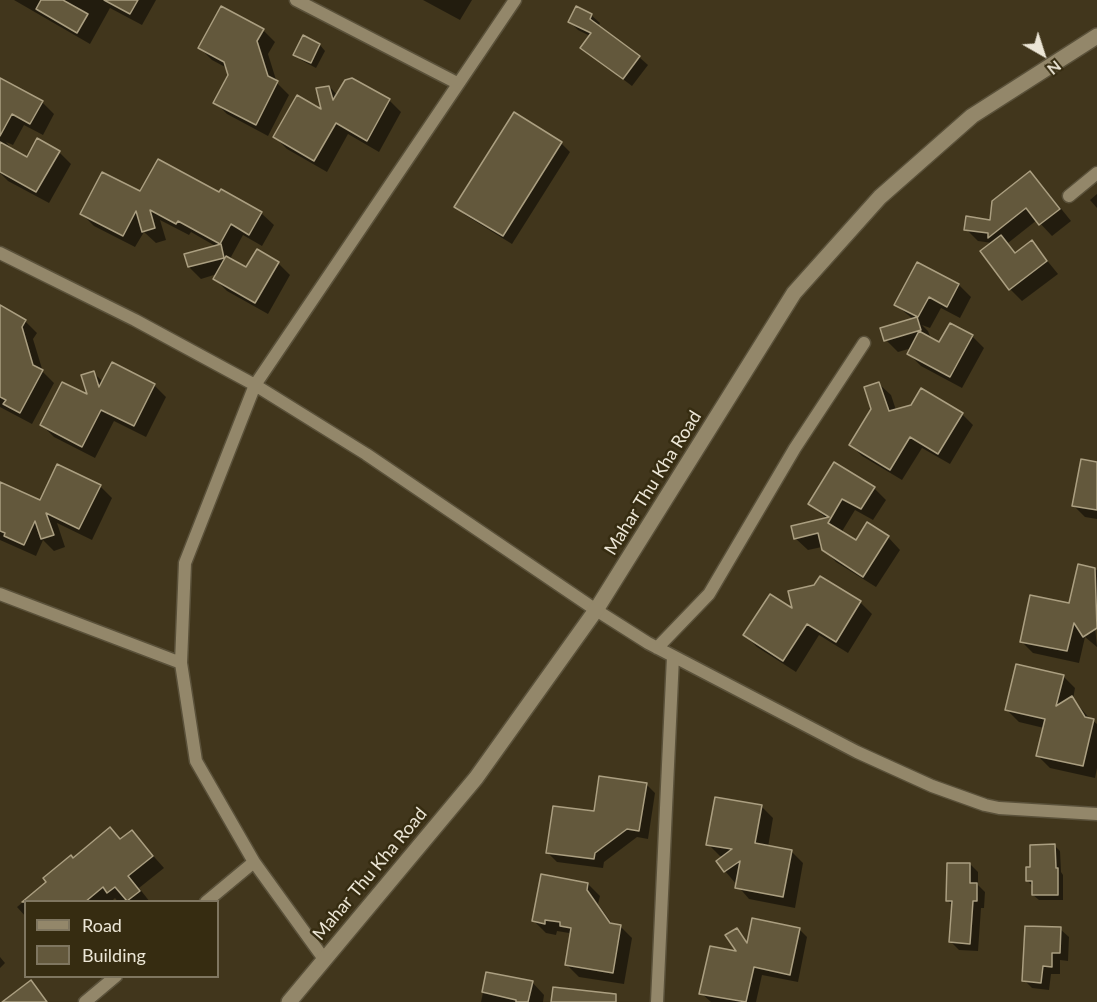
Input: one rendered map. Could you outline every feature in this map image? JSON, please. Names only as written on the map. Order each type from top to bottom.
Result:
[{"type":"main road","name":"Mahar Thu Kha Road","points":[[289,1002],[476,778],[596,610],[794,293],[880,197],[972,116],[1097,36]]},
{"type":"street","points":[[296,0],[457,83]]},
{"type":"street","points":[[324,959],[254,862],[196,761],[181,663],[185,563],[255,385],[515,0]]},
{"type":"street","points":[[1069,196],[1097,173]]},
{"type":"street","points":[[0,253],[135,320],[255,385],[366,454],[596,610],[657,648],[857,752],[972,801],[999,808],[1097,814]]},
{"type":"street","points":[[657,648],[709,594],[795,448],[864,343]]},
{"type":"street","points":[[0,594],[181,663]]},
{"type":"street","points":[[657,1002],[673,657]]},
{"type":"street","points":[[208,900],[254,862]]},
{"type":"street","points":[[85,1002],[114,978]]},
{"type":"building","points":[[41,0],[63,0],[88,14],[77,33],[36,9]]},
{"type":"building","points":[[104,0],[138,0],[130,14]]},
{"type":"building","points":[[221,6],[264,29],[257,41],[268,76],[278,81],[256,125],[213,103],[228,75],[224,62],[198,48]]},
{"type":"building","points":[[576,6],[592,14],[590,19],[640,56],[623,79],[580,48],[591,33],[568,22]]},
{"type":"building","points":[[303,35],[320,44],[311,63],[293,55]]},
{"type":"building","points":[[0,78],[43,101],[30,124],[12,114],[0,136]]},
{"type":"building","points":[[352,78],[390,99],[367,141],[336,123],[314,161],[273,137],[297,95],[321,109],[316,88],[329,86],[333,100],[345,80]]},
{"type":"building","points":[[514,112],[562,142],[503,236],[454,207]]},
{"type":"building","points":[[37,138],[60,151],[36,192],[0,172],[0,142],[27,157]]},
{"type":"building","points":[[158,159],[219,192],[221,189],[262,212],[249,235],[231,224],[220,244],[178,221],[176,224],[150,210],[155,228],[142,232],[136,211],[123,236],[80,214],[102,172],[140,191]]},
{"type":"building","points":[[1030,171],[1060,209],[1039,225],[1026,208],[988,238],[988,233],[964,230],[966,216],[990,220],[992,201]]},
{"type":"building","points":[[1001,235],[1015,253],[1032,240],[1047,261],[1009,290],[980,251]]},
{"type":"building","points":[[221,244],[224,258],[188,267],[184,254]]},
{"type":"building","points":[[257,249],[279,262],[255,303],[213,279],[226,256],[246,267]]},
{"type":"building","points":[[917,262],[959,284],[947,307],[929,297],[918,317],[894,305]]},
{"type":"building","points":[[0,305],[26,320],[22,327],[33,365],[43,370],[20,413],[3,404],[6,400],[0,397]]},
{"type":"building","points":[[917,317],[921,330],[884,341],[880,328]]},
{"type":"building","points":[[950,323],[973,335],[950,377],[907,354],[919,331],[939,342]]},
{"type":"building","points":[[112,362],[155,384],[134,426],[101,410],[82,447],[40,425],[62,382],[87,394],[81,375],[94,371],[99,387]]},
{"type":"building","points":[[879,382],[889,411],[911,405],[921,388],[963,413],[938,454],[910,437],[890,470],[849,445],[871,409],[864,387]]},
{"type":"building","points":[[1081,459],[1097,462],[1097,510],[1072,506]]},
{"type":"building","points":[[834,462],[875,487],[861,509],[842,499],[828,523],[856,540],[867,522],[889,536],[863,577],[822,550],[818,533],[794,539],[791,526],[829,517],[808,504]]},
{"type":"building","points":[[57,464],[101,485],[79,529],[46,513],[54,535],[41,539],[35,521],[24,545],[4,536],[5,533],[0,531],[0,482],[40,500]]},
{"type":"building","points":[[1078,564],[1095,568],[1097,628],[1083,637],[1074,623],[1067,651],[1020,642],[1030,595],[1069,603]]},
{"type":"building","points":[[820,576],[861,601],[836,642],[807,624],[783,661],[743,635],[770,594],[792,608],[788,591],[814,585]]},
{"type":"building","points":[[1016,664],[1064,675],[1056,706],[1072,696],[1085,717],[1094,719],[1083,766],[1036,756],[1045,719],[1005,710]]},
{"type":"building","points":[[599,776],[647,783],[639,831],[627,829],[595,853],[594,859],[546,853],[553,806],[594,811]]},
{"type":"building","points":[[715,797],[762,805],[755,843],[792,850],[783,897],[735,888],[740,861],[724,872],[716,861],[732,849],[706,845]]},
{"type":"building","points":[[110,827],[120,839],[132,830],[153,856],[128,876],[140,891],[128,900],[115,887],[107,893],[103,887],[87,900],[24,900],[46,882],[43,878],[71,855],[73,858]]},
{"type":"building","points":[[1055,844],[1058,895],[1032,895],[1032,881],[1026,881],[1026,867],[1030,867],[1030,845]]},
{"type":"building","points":[[947,863],[970,863],[970,883],[977,883],[977,901],[973,901],[970,944],[949,942],[952,901],[946,901]]},
{"type":"building","points":[[541,874],[588,883],[587,890],[610,923],[621,925],[613,973],[565,965],[571,928],[560,926],[560,922],[545,920],[545,924],[532,921]]},
{"type":"building","points":[[752,918],[800,928],[790,975],[754,967],[746,1002],[699,994],[710,946],[736,951],[725,935],[737,928],[747,943]]},
{"type":"building","points":[[1025,926],[1061,927],[1060,953],[1052,953],[1052,967],[1043,966],[1041,983],[1022,981]]},
{"type":"building","points":[[486,972],[533,981],[528,1002],[516,1002],[516,1000],[482,992]]},
{"type":"building","points":[[31,980],[47,1002],[2,1002]]},
{"type":"building","points":[[553,987],[616,994],[616,1002],[551,1002]]}]
